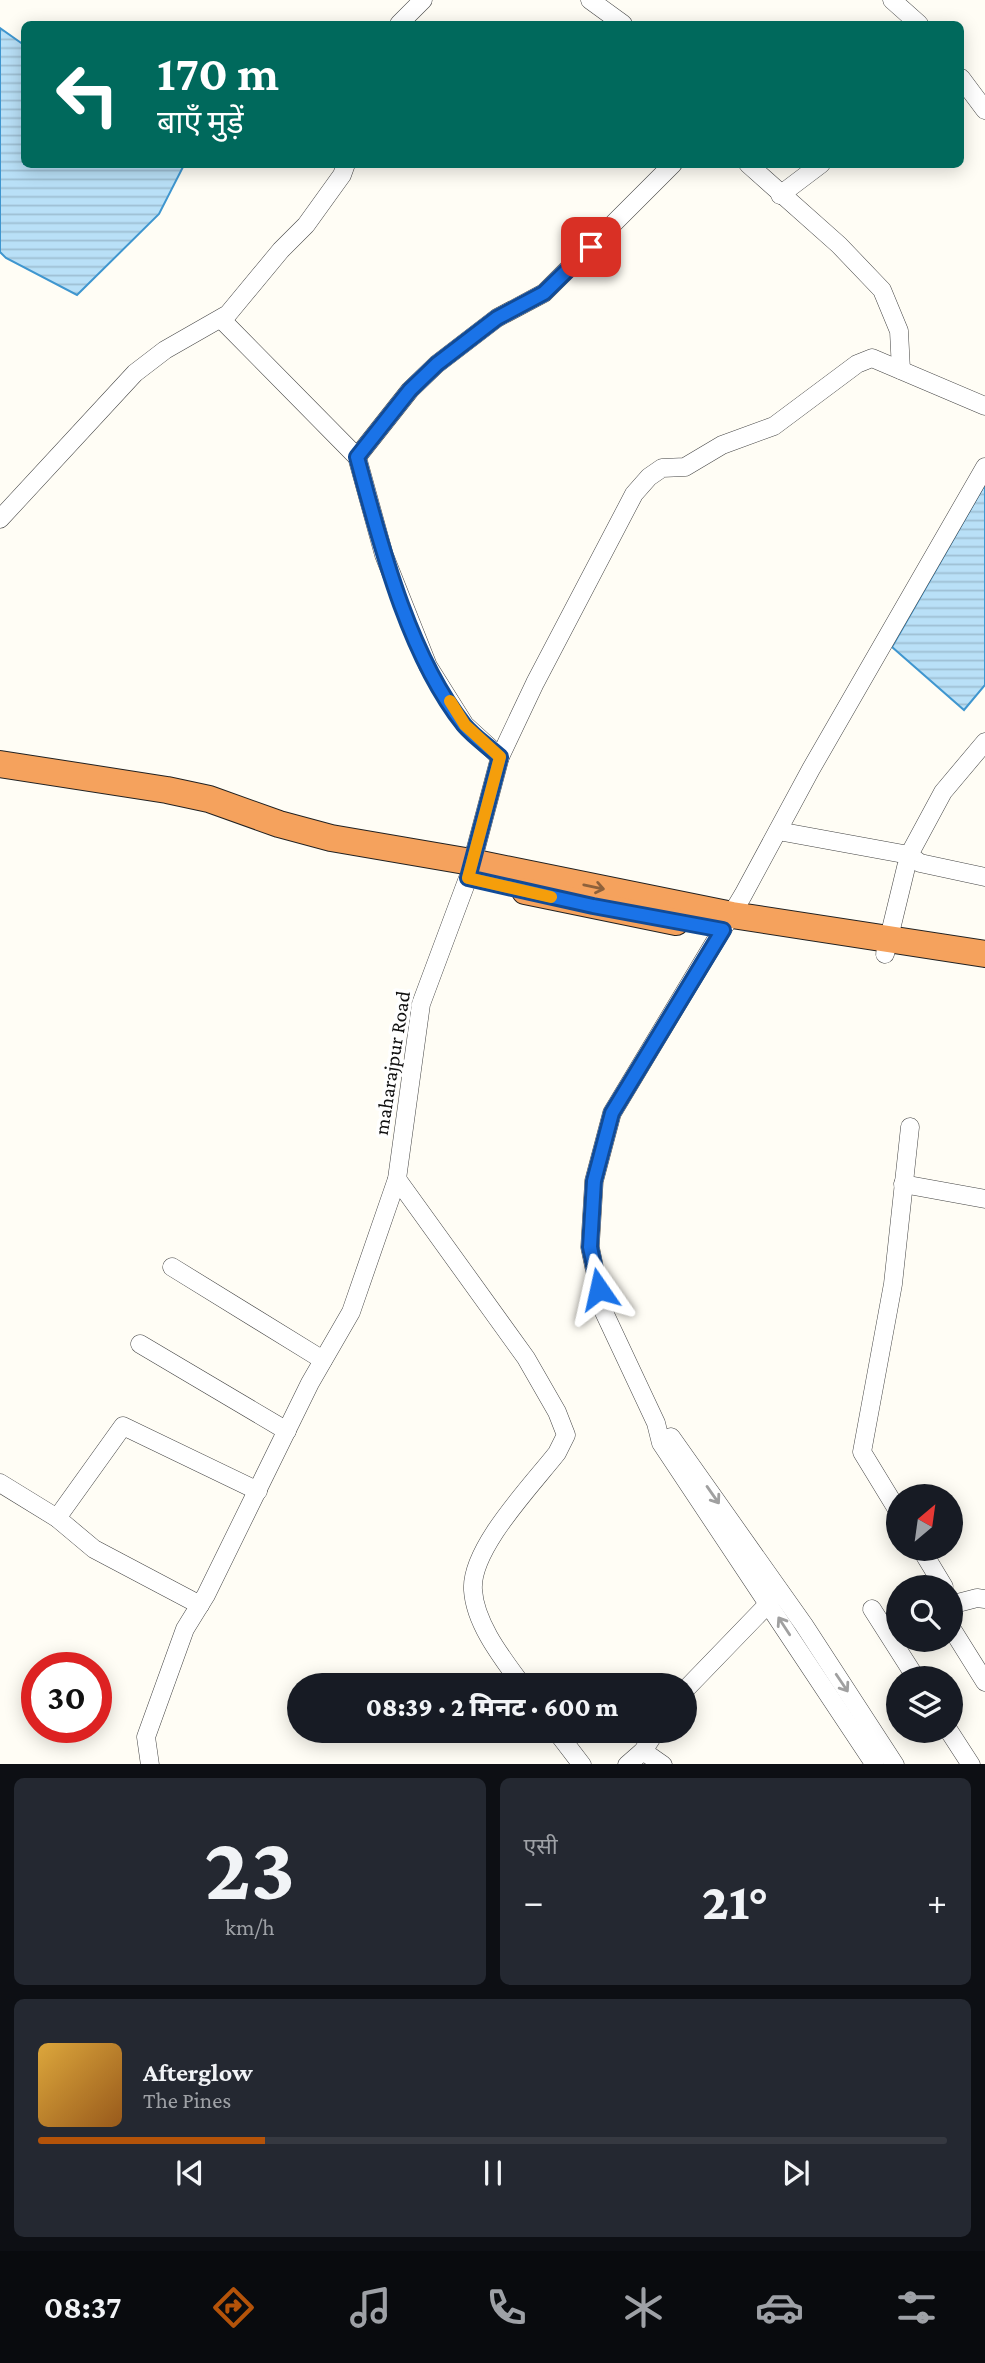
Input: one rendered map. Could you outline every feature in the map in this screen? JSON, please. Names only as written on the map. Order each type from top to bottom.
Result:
[{"type":"highway","points":[[0,764],[209,799],[279,824],[469,870],[593,906],[886,946],[985,954]]},
{"type":"highway","points":[[0,779],[204,815],[345,857],[469,870]]},
{"type":"highway","points":[[886,946],[985,969]]},
{"type":"street","points":[[402,21],[423,0]]},
{"type":"street","points":[[590,0],[619,21]]},
{"type":"street","points":[[892,0],[916,21]]},
{"type":"street","points":[[964,82],[985,110]]},
{"type":"street","points":[[0,519],[135,373],[165,350],[221,319],[306,225],[345,168]]},
{"type":"street","points":[[357,457],[410,390],[437,364],[497,318],[544,293],[669,168]]},
{"type":"street","points":[[752,168],[839,245],[882,290],[899,331],[901,370]]},
{"type":"street","points":[[780,195],[816,168]]},
{"type":"street","points":[[221,319],[357,457],[384,555],[428,666],[465,725],[500,757]]},
{"type":"street","name":"maharajpur Road","points":[[150,1764],[146,1737],[185,1629],[200,1605],[323,1360],[351,1311],[397,1179],[421,1004],[469,870],[500,757],[535,683],[627,506],[649,477],[662,468],[685,467],[722,445],[774,426],[857,364],[872,358],[981,405]]},
{"type":"street","points":[[874,1764],[661,1443],[656,1423],[603,1310],[590,1247],[594,1181],[612,1113],[727,923],[936,548],[985,467]]},
{"type":"street","points":[[886,946],[909,855],[943,792],[985,742]]},
{"type":"street","points":[[778,831],[909,855],[920,863],[985,877]]},
{"type":"street","points":[[886,1491],[862,1452],[893,1284],[910,1127]]},
{"type":"street","points":[[397,1179],[526,1358],[557,1412],[566,1435],[557,1453],[481,1553],[472,1588],[476,1608],[498,1652],[513,1673]]},
{"type":"street","points":[[903,1184],[985,1199]]},
{"type":"street","points":[[172,1267],[323,1360]]},
{"type":"street","points":[[140,1344],[287,1431]]},
{"type":"street","points":[[656,1423],[670,1436],[724,1511],[894,1764]]},
{"type":"street","points":[[57,1518],[123,1426],[258,1491]]},
{"type":"street","points":[[0,1483],[57,1518],[94,1549],[200,1605]]},
{"type":"street","points":[[963,1598],[985,1599]]},
{"type":"street","points":[[697,1678],[769,1603]]},
{"type":"street","points":[[872,1609],[908,1666]]},
{"type":"street","points":[[963,1647],[985,1682]]},
{"type":"street","points":[[565,1743],[581,1764]]},
{"type":"street","points":[[628,1764],[648,1743]]},
{"type":"street","points":[[957,1743],[970,1764]]},
{"type":"street","points":[[643,1751],[662,1764]]},
{"type":"water","points":[[0,28],[21,43],[21,168],[182,168],[159,214],[77,295],[6,258],[0,252]]},
{"type":"water","points":[[985,484],[985,685],[964,710],[892,647]]},
{"type":"slow traffic","points":[[450,701],[465,725],[500,757],[468,878],[551,897]]},
{"type":"route","points":[[591,247],[544,293],[497,318],[437,364],[410,390],[357,457],[384,555],[428,666],[465,725],[500,757],[468,878],[593,906],[723,930],[612,1113],[594,1181],[590,1247],[599,1289]]}]
